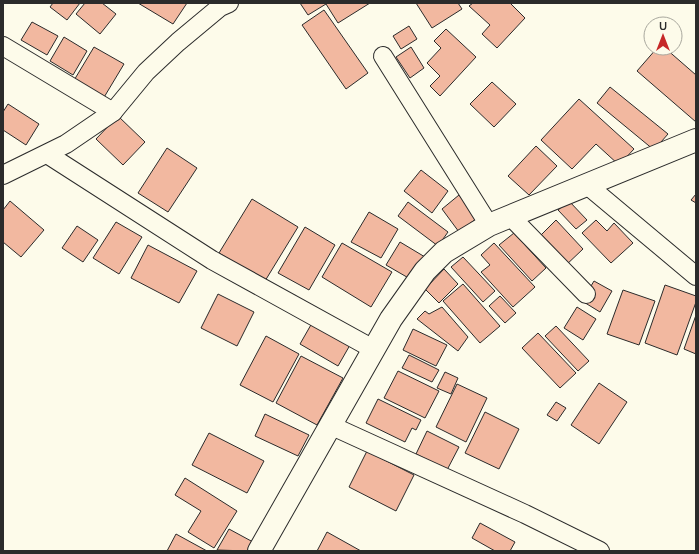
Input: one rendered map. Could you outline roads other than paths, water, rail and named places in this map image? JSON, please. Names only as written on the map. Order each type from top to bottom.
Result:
[{"type":"street","points":[[3,175],[66,144],[113,112],[146,72],[178,42],[220,7],[229,3]]},
{"type":"street","points":[[3,46],[113,112]]},
{"type":"street","points":[[383,56],[489,225]]},
{"type":"street","points":[[259,551],[332,426],[391,319],[425,271],[444,252],[489,225],[696,140]]},
{"type":"street","points":[[47,154],[212,260],[375,350]]},
{"type":"street","points":[[586,184],[696,276]]},
{"type":"street","points":[[510,216],[586,294]]},
{"type":"street","points":[[332,426],[525,514],[600,551]]}]
